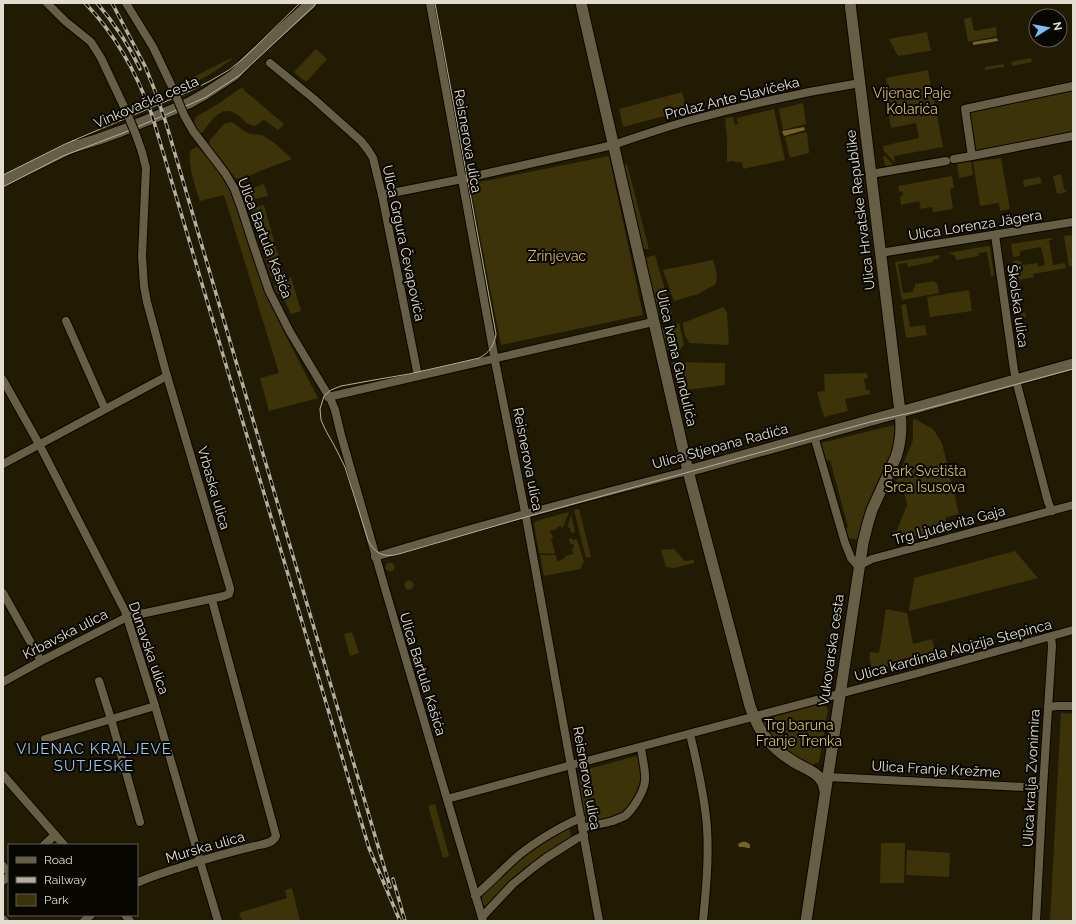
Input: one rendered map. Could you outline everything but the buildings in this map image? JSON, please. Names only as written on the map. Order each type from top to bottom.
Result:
[{"type":"main road","name":"Vinkovačka cesta","points":[[3,181],[105,130],[195,92],[229,74],[248,60],[311,3]]},
{"type":"main road","name":"Ulica Ivana Gundulića","points":[[581,3],[688,471],[750,706],[762,732],[774,748],[791,760],[816,774],[821,779],[826,794]]},
{"type":"main road","name":"Ulica Hrvatske Republike","points":[[850,3],[900,412]]},
{"type":"main road","name":"Ulica Stjepana Radića","points":[[688,471],[1073,364]]},
{"type":"main road","name":"Vukovarska cesta","points":[[806,921],[859,567],[868,522],[876,500],[894,464],[899,448],[901,429],[900,412]]},
{"type":"street","name":"Vrbaska ulica","points":[[47,3],[65,21],[91,42],[101,58],[127,113],[142,152],[146,168],[142,256],[144,286],[147,302],[167,376],[230,590],[227,596],[212,600]]},
{"type":"street","name":"Ulica Bartula Kašića","points":[[126,3],[163,66],[184,115],[193,131],[223,170],[232,185],[241,207],[269,291],[287,327],[335,410],[375,557],[482,919]]},
{"type":"street","name":"Reisnerova ulica","points":[[430,3],[494,358],[525,513],[599,921]]},
{"type":"street","name":"Ulica Grgura Čevapovića","points":[[270,63],[314,99],[361,141],[373,158],[382,195],[418,376]]},
{"type":"street","name":"Prolaz Ante Slavičeka","points":[[613,145],[693,119],[806,93],[860,83]]},
{"type":"street","points":[[972,156],[965,109],[1073,86]]},
{"type":"street","points":[[871,174],[1073,136]]},
{"type":"street","points":[[382,195],[462,179],[613,145]]},
{"type":"street","name":"Ulica Lorenza Jägera","points":[[880,253],[1073,222]]},
{"type":"street","name":"Školska ulica","points":[[995,235],[1017,380]]},
{"type":"street","points":[[66,320],[105,409]]},
{"type":"street","points":[[328,396],[654,322]]},
{"type":"street","points":[[3,464],[167,376]]},
{"type":"street","name":"Dunavska ulica","points":[[3,380],[39,444],[125,611],[155,706],[218,921]]},
{"type":"street","points":[[1017,380],[1048,502],[1052,511]]},
{"type":"street","points":[[814,436],[845,543],[851,558],[859,567]]},
{"type":"street","name":"Ulica Stjepana Radića","points":[[375,557],[525,513],[688,471]]},
{"type":"street","name":"Trg Ljudevita Gaja","points":[[859,567],[864,562],[872,559],[1073,505]]},
{"type":"street","points":[[3,593],[41,661]]},
{"type":"street","name":"Krbavska ulica","points":[[3,682],[127,617],[212,600]]},
{"type":"street","name":"Murska ulica","points":[[138,882],[146,878],[200,861],[270,842],[275,839],[275,832],[212,600]]},
{"type":"street","name":"Ulica kardinala Alojzija Stepinca","points":[[754,717],[1073,630]]},
{"type":"street","name":"Ulica kralja Zvonimira","points":[[1036,921],[1052,646],[1051,637]]},
{"type":"street","points":[[99,682],[140,822]]},
{"type":"street","points":[[44,739],[155,706]]},
{"type":"street","points":[[1048,707],[1073,706]]},
{"type":"street","points":[[447,799],[754,717]]},
{"type":"street","points":[[690,734],[707,828],[707,884],[703,921]]},
{"type":"street","points":[[482,919],[513,884],[534,867],[576,839],[583,832],[624,816],[631,810],[640,797],[645,781],[640,747]]},
{"type":"street","points":[[3,775],[63,844]]},
{"type":"street","name":"Ulica Franje Krežme","points":[[828,777],[1043,788]]},
{"type":"street","points":[[475,896],[519,855],[572,821],[581,818]]},
{"type":"street","points":[[45,844],[55,835]]},
{"type":"green space","points":[[971,17],[974,31],[996,27],[997,36],[968,42],[964,19]]},
{"type":"green space","points":[[927,32],[931,51],[898,56],[889,39]]},
{"type":"green space","points":[[316,49],[327,59],[306,82],[294,72]]},
{"type":"green space","points":[[233,58],[222,67],[184,87],[183,83],[186,81]]},
{"type":"green space","points":[[1031,58],[1032,62],[1012,66],[1011,62]]},
{"type":"green space","points":[[1004,64],[1004,67],[985,70],[985,67]]},
{"type":"green space","name":"Vijenac Paje Kolarića","points":[[928,70],[943,147],[894,156],[895,163],[884,151],[883,146],[919,138],[916,123],[891,128],[886,99],[890,98],[886,78]]},
{"type":"green space","points":[[242,87],[284,124],[278,130],[263,119],[255,126],[246,122],[233,112],[227,111],[218,114],[202,133],[199,133],[194,123],[196,117]]},
{"type":"green space","points":[[1073,89],[1073,133],[974,153],[966,110]]},
{"type":"green space","points":[[682,92],[687,110],[623,127],[619,109]]},
{"type":"green space","points":[[803,103],[806,124],[783,130],[779,109]]},
{"type":"green space","points":[[774,109],[785,160],[743,169],[742,162],[727,162],[725,118],[733,117],[735,125],[738,124],[737,118]]},
{"type":"green space","points":[[230,122],[248,133],[261,135],[269,139],[292,159],[245,178],[235,178],[209,144],[210,140],[224,124]]},
{"type":"green space","points":[[807,132],[809,153],[790,158],[785,137]]},
{"type":"green space","points":[[198,147],[211,162],[229,189],[240,215],[273,309],[318,398],[269,411],[260,378],[279,373],[224,195],[200,201],[190,165],[191,152]]},
{"type":"green space","name":"Zrinjevac","points":[[609,156],[643,315],[501,345],[470,184]]},
{"type":"green space","points":[[883,156],[885,156],[893,164],[893,167],[885,165]]},
{"type":"green space","points":[[1001,158],[1010,209],[1000,211],[999,203],[980,206],[973,162]]},
{"type":"green space","points":[[971,161],[973,175],[959,178],[957,164]]},
{"type":"green space","points":[[627,164],[649,249],[643,249],[620,166]]},
{"type":"green space","points":[[1061,174],[1064,189],[1067,192],[1057,194],[1053,176]]},
{"type":"green space","points":[[952,176],[954,188],[950,189],[953,209],[933,212],[932,207],[921,209],[919,201],[901,205],[900,196],[903,195],[902,191],[899,192],[898,186]]},
{"type":"green space","points":[[1040,177],[1042,183],[1024,187],[1023,180]]},
{"type":"green space","points":[[264,184],[268,196],[250,200],[248,198],[246,193],[250,189]]},
{"type":"green space","points":[[264,205],[283,273],[271,277],[250,209]]},
{"type":"green space","points":[[1073,235],[1073,266],[1069,267],[1064,236]]},
{"type":"green space","points":[[1051,238],[1053,240],[1049,240],[1053,265],[1065,263],[1066,268],[1033,274],[1034,277],[1019,280],[1019,294],[1021,294],[1023,301],[1020,302],[1022,313],[1025,313],[1026,317],[1022,318],[1013,261],[1021,261],[1022,265],[1038,263],[1038,267],[1045,265],[1041,247],[1020,251],[1020,256],[1013,257],[1011,244]]},
{"type":"green space","points":[[990,246],[994,276],[991,276],[987,252],[979,253],[979,256],[956,260],[955,256],[948,253]]},
{"type":"green space","points":[[655,255],[672,314],[662,316],[657,314],[645,261],[645,258]]},
{"type":"green space","points":[[939,255],[940,258],[933,260],[933,262],[908,267],[907,263],[898,264],[903,293],[913,292],[915,284],[934,281],[937,283],[939,293],[902,300],[895,262]]},
{"type":"green space","points":[[713,260],[717,273],[716,284],[698,294],[674,301],[663,270]]},
{"type":"green space","points":[[291,277],[301,311],[291,314],[284,299],[276,292],[274,285]]},
{"type":"green space","points":[[969,290],[972,311],[930,317],[927,297]]},
{"type":"green space","points":[[906,304],[910,327],[925,325],[927,335],[906,338],[901,305]]},
{"type":"green space","points":[[723,307],[727,312],[729,345],[690,343],[683,329],[683,323]]},
{"type":"green space","points":[[679,323],[684,344],[679,351],[664,351],[659,331],[665,326]]},
{"type":"green space","points":[[672,362],[725,363],[725,385],[679,391]]},
{"type":"green space","points":[[867,373],[868,378],[864,379],[866,390],[870,390],[870,394],[845,399],[848,411],[824,417],[817,392],[825,391],[824,374]]},
{"type":"green space","name":"Park Svetišta Srca Isusova","points":[[915,419],[933,429],[942,443],[959,514],[946,517],[945,529],[897,541],[895,535],[907,505],[904,491],[894,487],[913,440],[913,420]]},
{"type":"green space","points":[[894,425],[896,435],[895,446],[859,540],[847,538],[844,529],[848,527],[830,460],[826,461],[821,443]]},
{"type":"green space","points":[[579,509],[591,557],[586,558],[574,510]]},
{"type":"green space","points":[[569,512],[562,528],[561,526],[557,527],[557,529],[550,531],[553,538],[551,539],[555,552],[554,554],[539,553],[534,524],[536,521]]},
{"type":"green space","points":[[571,515],[575,532],[571,533],[570,527],[568,528],[568,526]]},
{"type":"green space","points":[[572,538],[573,540],[577,539],[584,562],[580,569],[544,576],[540,555],[556,555],[557,561],[562,560],[565,556],[573,554],[573,544],[570,544],[569,539]]},
{"type":"green space","points":[[674,549],[685,561],[694,560],[694,563],[674,568],[666,567],[661,550]]},
{"type":"green space","points":[[1015,551],[1038,578],[909,611],[914,578]]},
{"type":"green space","points":[[390,562],[395,567],[390,572],[385,567]]},
{"type":"green space","points":[[409,580],[414,585],[409,590],[404,585]]},
{"type":"green space","points":[[886,609],[907,613],[913,644],[932,639],[936,654],[873,671],[870,662],[870,652],[879,653]]},
{"type":"green space","points":[[352,632],[359,653],[350,656],[344,634]]},
{"type":"green space","name":"Trg baruna Franje Trenka","points":[[820,702],[828,709],[819,762],[810,766],[779,747],[762,724],[764,720],[773,715]]},
{"type":"green space","points":[[1061,713],[1073,714],[1073,921],[1050,921]]},
{"type":"green space","points":[[640,755],[643,774],[637,797],[624,812],[615,818],[591,824],[585,821],[579,778],[585,770]]},
{"type":"green space","points":[[435,804],[449,856],[443,858],[428,806]]},
{"type":"green space","points":[[569,826],[571,837],[515,878],[486,907],[483,905],[482,895],[513,864],[546,839]]},
{"type":"green space","points":[[881,843],[905,843],[904,883],[880,883]]},
{"type":"green space","points":[[907,850],[950,853],[949,877],[906,875]]},
{"type":"green space","points":[[292,888],[300,921],[242,921],[239,913],[287,898],[285,890]]},
{"type":"shaded area","points":[[997,38],[998,41],[973,45],[973,42]]},
{"type":"shaded area","points":[[804,127],[805,130],[784,136],[782,131]]},
{"type":"shaded area","points":[[742,842],[748,843],[750,848],[739,847],[738,844]]},
{"type":"tram line","points":[[3,175],[65,144],[188,92],[229,70],[245,57],[300,3]]},
{"type":"tram line","points":[[3,187],[63,156],[123,133],[206,97],[240,75],[317,3]]},
{"type":"tram line","points":[[435,3],[496,334],[490,349],[486,354],[479,358],[409,374],[341,386],[331,390],[324,396],[320,409],[321,420],[345,467],[368,540],[374,549],[380,554],[399,554],[526,517],[870,422],[914,412],[1073,369]]},
{"type":"railway","points":[[85,3],[116,42],[140,85],[152,115],[369,848],[400,921]]},
{"type":"railway","points":[[97,3],[121,34],[140,69]]},
{"type":"railway","points":[[112,3],[145,66],[166,123],[390,887]]},
{"type":"railway","points":[[393,879],[405,921]]},
{"type":"district","name":"VIJENAC KRALJEVE SUTJESKE","points":[[94,758]]}]
